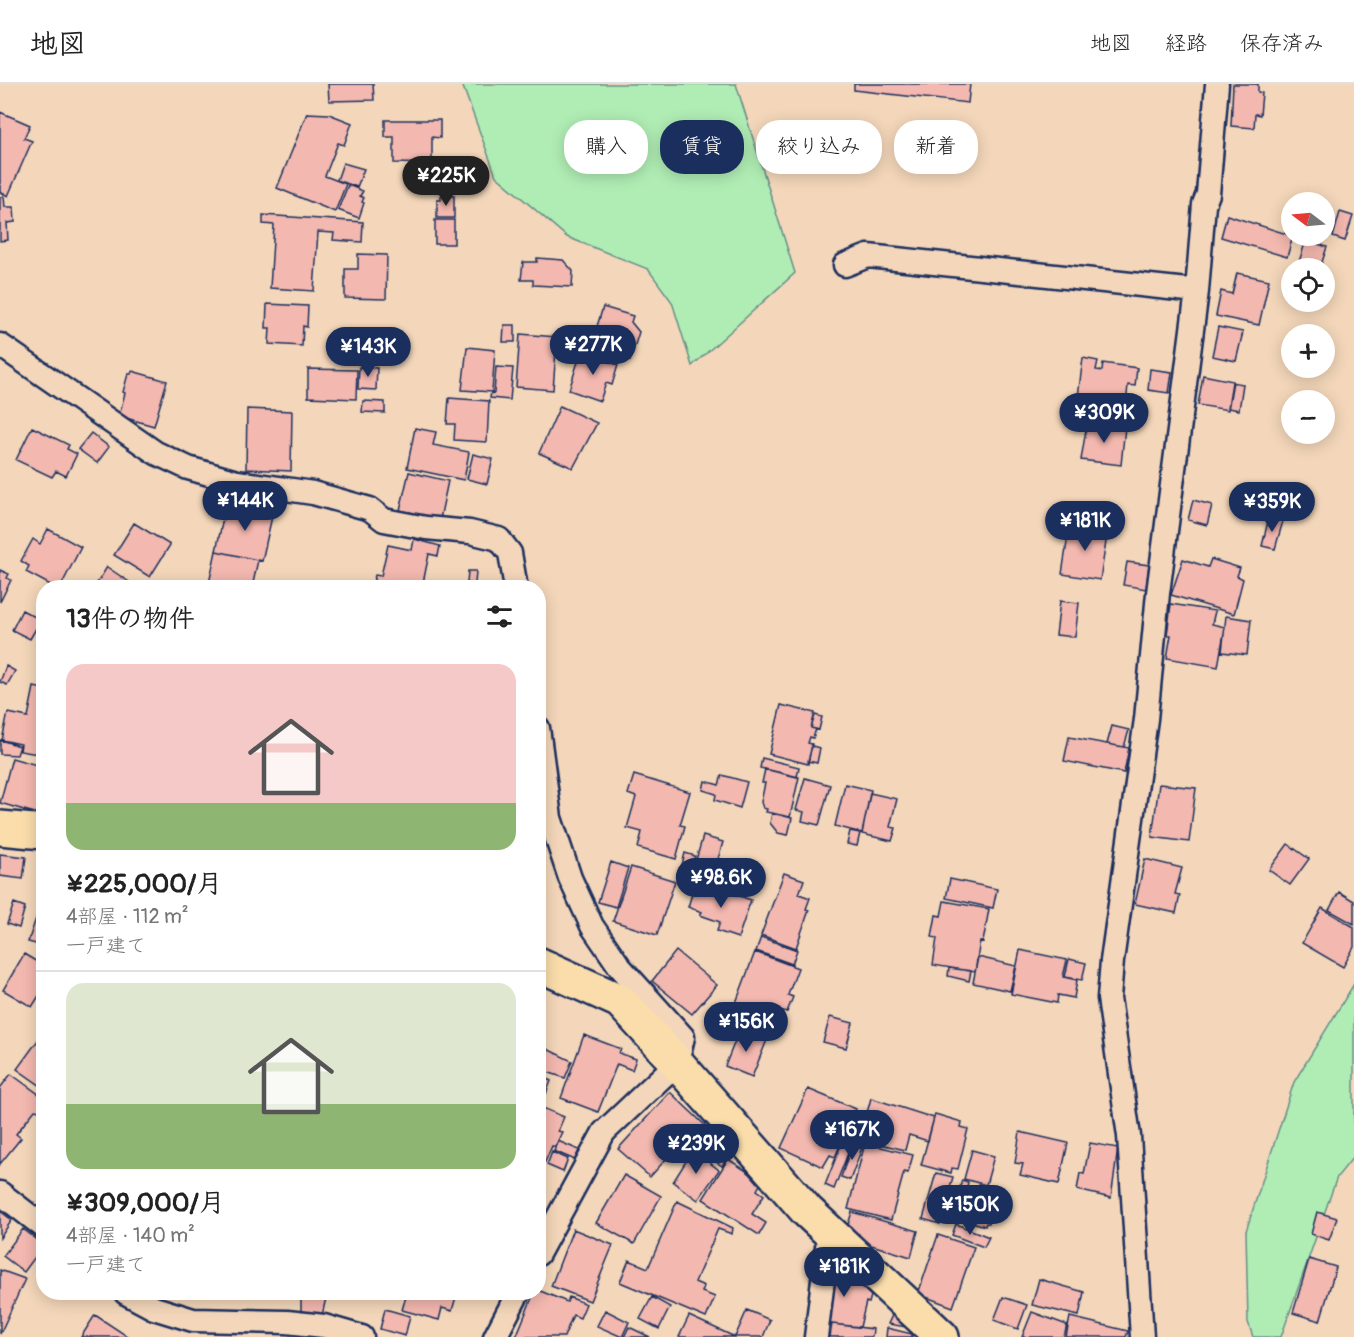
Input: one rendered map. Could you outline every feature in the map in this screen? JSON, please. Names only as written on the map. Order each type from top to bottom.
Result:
[{"type":"main road","points":[[0,828],[36,831]]},
{"type":"main road","points":[[546,968],[620,1001],[807,1210],[942,1337]]},
{"type":"street","points":[[1142,1337],[1129,1136],[1109,998],[1112,961],[1146,719],[1158,593],[1197,291],[1217,84]]},
{"type":"street","points":[[845,266],[868,256],[1197,291]]},
{"type":"street","points":[[0,345],[156,453],[188,468],[237,482],[313,493],[370,509],[384,520],[426,528],[470,532],[499,539],[510,553],[515,580]]},
{"type":"street","points":[[546,788],[550,818],[570,878],[592,926],[620,967],[683,1037],[677,1063],[604,1132],[546,1239]]},
{"type":"street","points":[[0,1193],[36,1221]]},
{"type":"street","points":[[816,1337],[829,1231]]},
{"type":"street","points":[[139,1300],[154,1308],[193,1320],[287,1322],[324,1326],[362,1337]]},
{"type":"street","points":[[495,1337],[514,1300]]},
{"type":"green space","points":[[462,84],[736,84],[756,148],[756,174],[764,174],[795,273],[692,366],[672,302],[648,269],[567,237],[496,176]]},
{"type":"green space","points":[[1354,984],[1354,1156],[1337,1177],[1281,1337],[1253,1337],[1248,1322],[1246,1231],[1294,1082]]},
{"type":"building","points":[[328,84],[373,84],[374,100],[329,101]]},
{"type":"building","points":[[854,84],[970,84],[968,103],[854,90]]},
{"type":"building","points":[[1233,84],[1258,84],[1258,92],[1262,93],[1260,115],[1255,114],[1254,128],[1231,126]]},
{"type":"building","points":[[0,112],[30,125],[24,138],[32,141],[8,196],[0,192]]},
{"type":"building","points":[[307,113],[329,114],[352,123],[344,145],[338,143],[325,176],[346,184],[335,212],[277,188]]},
{"type":"building","points":[[385,120],[440,120],[440,138],[432,137],[432,164],[394,163],[394,137],[385,137]]},
{"type":"building","points":[[343,163],[364,169],[357,187],[337,180]]},
{"type":"building","points":[[348,185],[363,191],[360,196],[364,198],[362,202],[364,203],[359,218],[338,210]]},
{"type":"building","points":[[441,196],[454,196],[454,218],[437,218],[437,200],[441,200]]},
{"type":"building","points":[[0,197],[4,197],[5,207],[14,207],[15,222],[7,223],[8,240],[0,241]]},
{"type":"building","points":[[1340,212],[1353,216],[1345,241],[1335,238]]},
{"type":"building","points":[[263,215],[363,222],[362,242],[333,240],[334,233],[318,232],[314,291],[270,288],[274,225],[263,224]]},
{"type":"building","points":[[1227,215],[1281,232],[1281,246],[1290,246],[1287,257],[1221,237]]},
{"type":"building","points":[[435,220],[454,220],[454,244],[435,244]]},
{"type":"building","points":[[1304,246],[1327,247],[1323,258],[1300,258]]},
{"type":"building","points":[[358,254],[387,255],[386,299],[345,298],[345,269],[358,269]]},
{"type":"building","points":[[537,258],[563,260],[573,271],[572,287],[533,285],[533,280],[521,280],[523,262],[537,262]]},
{"type":"building","points":[[1237,273],[1269,280],[1259,325],[1216,316],[1221,291],[1232,294]]},
{"type":"building","points":[[267,304],[308,306],[307,327],[303,326],[302,346],[269,344],[270,328],[266,328]]},
{"type":"building","points":[[603,307],[633,316],[631,322],[639,332],[630,361],[590,349]]},
{"type":"building","points":[[504,325],[515,325],[515,342],[503,342]]},
{"type":"building","points":[[1218,327],[1243,332],[1236,361],[1212,356]]},
{"type":"building","points":[[520,334],[557,337],[553,390],[516,387]]},
{"type":"building","points":[[467,347],[495,350],[492,392],[462,390]]},
{"type":"building","points":[[581,352],[618,365],[612,385],[606,383],[600,401],[569,390]]},
{"type":"building","points":[[1083,358],[1098,361],[1096,370],[1102,371],[1103,363],[1137,368],[1135,386],[1128,385],[1126,405],[1134,406],[1132,425],[1075,420]]},
{"type":"building","points":[[359,367],[377,368],[376,390],[358,389]]},
{"type":"building","points":[[496,367],[513,368],[510,400],[490,398],[491,392],[494,393]]},
{"type":"building","points":[[308,369],[357,370],[356,399],[308,397]]},
{"type":"building","points":[[1150,369],[1172,372],[1169,393],[1148,390]]},
{"type":"building","points":[[132,371],[167,381],[154,426],[119,416],[128,374]]},
{"type":"building","points":[[1203,375],[1233,381],[1228,410],[1198,405]]},
{"type":"building","points":[[1232,382],[1243,384],[1239,410],[1228,408]]},
{"type":"building","points":[[449,398],[489,401],[487,442],[454,440],[455,424],[447,424]]},
{"type":"building","points":[[363,401],[385,402],[385,413],[362,412]]},
{"type":"building","points":[[560,406],[597,423],[573,468],[539,453]]},
{"type":"building","points":[[247,409],[292,411],[291,471],[246,469]]},
{"type":"building","points":[[1087,423],[1125,427],[1121,465],[1081,460]]},
{"type":"building","points":[[32,427],[69,445],[67,449],[77,454],[66,476],[56,471],[52,477],[16,460]]},
{"type":"building","points":[[415,428],[436,432],[433,445],[469,452],[464,480],[407,468]]},
{"type":"building","points":[[91,433],[109,447],[97,463],[78,449]]},
{"type":"building","points":[[473,454],[493,459],[487,484],[467,479]]},
{"type":"building","points":[[409,472],[448,481],[440,519],[400,510]]},
{"type":"building","points":[[1193,500],[1212,505],[1207,525],[1188,520]]},
{"type":"building","points":[[233,503],[273,512],[262,561],[216,551],[225,509],[232,511]]},
{"type":"building","points":[[1269,517],[1283,521],[1275,549],[1262,546]]},
{"type":"building","points":[[134,523],[170,545],[150,577],[114,555]]},
{"type":"building","points":[[1070,523],[1108,529],[1100,580],[1062,574]]},
{"type":"building","points":[[48,529],[81,547],[64,580],[41,580],[26,572],[29,566],[21,561],[33,539],[40,544]]},
{"type":"building","points":[[414,539],[440,546],[438,556],[429,554],[424,580],[374,580],[375,575],[381,576],[388,545],[412,550]]},
{"type":"building","points":[[216,551],[258,560],[254,580],[210,580]]},
{"type":"building","points":[[1183,559],[1208,567],[1211,559],[1240,568],[1237,576],[1243,579],[1234,614],[1171,595]]},
{"type":"building","points":[[1127,562],[1149,565],[1146,589],[1123,585]]},
{"type":"building","points":[[107,567],[126,580],[99,580]]},
{"type":"building","points":[[0,570],[9,574],[7,578],[11,580],[0,602]]},
{"type":"building","points":[[468,571],[476,571],[475,580],[467,580]]},
{"type":"building","points":[[1060,601],[1079,603],[1075,637],[1056,635]]},
{"type":"building","points":[[1171,604],[1215,611],[1212,624],[1225,627],[1218,667],[1167,658],[1171,635],[1167,635]]},
{"type":"building","points":[[22,610],[36,617],[36,629],[30,639],[12,630]]},
{"type":"building","points":[[1226,616],[1251,620],[1247,655],[1222,652]]},
{"type":"building","points":[[6,666],[15,671],[7,685],[0,682]]},
{"type":"building","points":[[34,687],[36,687],[36,754],[20,751],[21,744],[2,740],[8,713],[28,717]]},
{"type":"building","points":[[781,705],[815,713],[811,728],[816,729],[813,738],[810,737],[808,743],[812,744],[808,764],[769,754]]},
{"type":"building","points":[[815,715],[822,717],[819,730],[811,728]]},
{"type":"building","points":[[1112,726],[1129,730],[1124,747],[1107,744]]},
{"type":"building","points":[[1069,737],[1129,748],[1124,773],[1064,761]]},
{"type":"building","points":[[0,740],[20,746],[17,755],[0,754]]},
{"type":"building","points":[[812,746],[820,748],[817,763],[808,761]]},
{"type":"building","points":[[12,758],[36,765],[36,813],[0,803]]},
{"type":"building","points":[[762,758],[799,767],[797,777],[760,768]]},
{"type":"building","points":[[765,769],[799,777],[790,817],[766,812],[767,809],[763,808],[761,802]]},
{"type":"building","points":[[634,775],[690,792],[680,825],[685,826],[676,859],[638,848],[642,832],[627,828],[636,797],[628,794]]},
{"type":"building","points":[[722,775],[747,782],[740,808],[715,800],[716,794],[703,790],[705,781],[719,785]]},
{"type":"building","points":[[805,778],[830,785],[819,825],[802,821],[804,812],[796,810]]},
{"type":"building","points":[[845,784],[871,790],[862,833],[835,826]]},
{"type":"building","points":[[1159,784],[1196,788],[1189,842],[1152,837]]},
{"type":"building","points":[[870,793],[897,799],[890,827],[896,828],[892,841],[862,834]]},
{"type":"building","points":[[772,813],[792,818],[788,835],[778,833],[770,823]]},
{"type":"building","points":[[850,831],[860,833],[857,846],[847,844]]},
{"type":"building","points":[[703,836],[723,842],[716,866],[696,860]]},
{"type":"building","points":[[1288,844],[1309,859],[1290,885],[1269,870]]},
{"type":"building","points":[[685,853],[695,856],[691,872],[681,869]]},
{"type":"building","points":[[0,854],[26,857],[23,879],[0,876]]},
{"type":"building","points":[[1145,859],[1182,868],[1175,894],[1180,895],[1176,913],[1135,904]]},
{"type":"building","points":[[611,862],[628,868],[616,907],[598,902]]},
{"type":"building","points":[[631,867],[675,881],[657,935],[613,921]]},
{"type":"building","points":[[784,873],[804,880],[799,894],[810,898],[806,909],[809,910],[796,948],[761,935]]},
{"type":"building","points":[[950,879],[997,889],[993,908],[946,898]]},
{"type":"building","points":[[710,886],[751,900],[738,938],[717,931],[720,922],[700,915],[702,912],[688,907],[694,887],[709,891]]},
{"type":"building","points":[[1339,892],[1354,901],[1354,924],[1329,910]]},
{"type":"building","points":[[944,901],[989,909],[983,942],[980,941],[975,972],[933,965],[937,938],[932,937],[936,915],[941,916]]},
{"type":"building","points":[[14,903],[25,907],[19,928],[7,924]]},
{"type":"building","points":[[1322,908],[1354,927],[1354,947],[1343,967],[1302,943]]},
{"type":"building","points":[[36,918],[36,944],[28,942]]},
{"type":"building","points":[[761,937],[797,950],[792,964],[756,951]]},
{"type":"building","points":[[1020,950],[1067,960],[1063,977],[1077,980],[1074,998],[1058,995],[1057,1003],[1011,994]]},
{"type":"building","points":[[676,951],[717,985],[692,1014],[652,981]]},
{"type":"building","points":[[755,952],[798,968],[788,995],[793,997],[787,1012],[783,1011],[774,1032],[731,1016]]},
{"type":"building","points":[[24,954],[36,961],[36,1001],[32,1007],[3,990]]},
{"type":"building","points":[[978,957],[1016,966],[1010,991],[973,983]]},
{"type":"building","points":[[1069,959],[1086,963],[1082,980],[1065,977]]},
{"type":"building","points":[[949,968],[971,971],[969,981],[948,976]]},
{"type":"building","points":[[830,1017],[853,1023],[846,1048],[823,1042]]},
{"type":"building","points":[[741,1026],[748,1029],[747,1032],[767,1040],[752,1077],[725,1066]]},
{"type":"building","points":[[584,1035],[621,1049],[619,1053],[636,1059],[632,1070],[617,1064],[598,1112],[561,1098]]},
{"type":"building","points":[[36,1043],[36,1082],[17,1069]]},
{"type":"building","points":[[546,1048],[572,1061],[565,1078],[546,1072]]},
{"type":"building","points":[[11,1074],[36,1092],[36,1110],[16,1134],[21,1138],[0,1164],[0,1088]]},
{"type":"building","points":[[546,1079],[551,1081],[546,1094]]},
{"type":"building","points":[[808,1089],[856,1109],[835,1157],[830,1155],[823,1167],[781,1148]]},
{"type":"building","points":[[670,1092],[709,1129],[692,1146],[684,1139],[650,1177],[618,1149]]},
{"type":"building","points":[[871,1098],[934,1118],[928,1141],[909,1135],[905,1150],[860,1139]]},
{"type":"building","points":[[546,1109],[564,1117],[558,1131],[562,1132],[555,1147],[552,1146],[546,1160]]},
{"type":"building","points":[[935,1114],[962,1122],[961,1127],[968,1129],[958,1169],[952,1168],[951,1173],[921,1165]]},
{"type":"building","points":[[1020,1132],[1068,1143],[1059,1184],[1020,1175],[1023,1164],[1015,1163]]},
{"type":"building","points":[[558,1141],[579,1150],[575,1160],[554,1151]]},
{"type":"building","points":[[853,1142],[863,1145],[850,1180],[841,1177]]},
{"type":"building","points":[[723,1143],[732,1148],[722,1166],[713,1160]]},
{"type":"building","points":[[865,1143],[913,1155],[908,1173],[904,1172],[891,1220],[848,1209]]},
{"type":"building","points":[[1090,1143],[1118,1148],[1111,1198],[1077,1190],[1080,1173],[1084,1174]]},
{"type":"building","points":[[841,1145],[850,1148],[834,1189],[825,1185]]},
{"type":"building","points":[[693,1150],[719,1170],[698,1200],[673,1182]]},
{"type":"building","points":[[972,1150],[994,1156],[986,1185],[964,1179]]},
{"type":"building","points":[[552,1152],[568,1159],[563,1172],[547,1165]]},
{"type":"building","points":[[728,1159],[762,1181],[757,1190],[764,1195],[752,1214],[766,1223],[759,1235],[703,1199]]},
{"type":"building","points":[[936,1173],[953,1177],[940,1224],[923,1219]]},
{"type":"building","points":[[624,1175],[661,1196],[634,1244],[596,1223]]},
{"type":"building","points":[[962,1180],[968,1182],[967,1187],[973,1188],[972,1193],[995,1200],[989,1223],[985,1226],[952,1216]]},
{"type":"building","points":[[978,1185],[997,1191],[995,1199],[975,1194]]},
{"type":"building","points":[[677,1201],[733,1228],[732,1234],[718,1229],[695,1282],[704,1286],[702,1292],[715,1297],[706,1318],[620,1282],[629,1260],[648,1268]]},
{"type":"building","points":[[0,1211],[12,1220],[0,1238]]},
{"type":"building","points":[[852,1212],[918,1231],[911,1257],[858,1241],[859,1234],[846,1231]]},
{"type":"building","points":[[1317,1212],[1337,1218],[1329,1240],[1311,1234]]},
{"type":"building","points":[[956,1224],[989,1237],[984,1247],[952,1235]]},
{"type":"building","points":[[23,1229],[36,1239],[36,1256],[24,1272],[3,1256]]},
{"type":"building","points":[[573,1229],[613,1245],[590,1301],[551,1286]]},
{"type":"building","points":[[938,1235],[974,1247],[953,1307],[918,1294]]},
{"type":"building","points":[[830,1257],[871,1296],[869,1303],[866,1302],[860,1327],[823,1323]]},
{"type":"building","points":[[1309,1259],[1336,1267],[1320,1321],[1293,1313]]},
{"type":"building","points":[[0,1270],[25,1279],[0,1334]]},
{"type":"building","points":[[1039,1279],[1084,1292],[1079,1316],[1032,1305]]},
{"type":"building","points":[[546,1293],[567,1302],[569,1297],[586,1304],[580,1318],[573,1315],[564,1337],[516,1337],[531,1300],[546,1300]]},
{"type":"building","points":[[652,1297],[670,1307],[659,1329],[640,1319]]},
{"type":"building","points":[[1003,1297],[1027,1305],[1018,1329],[994,1320]]},
{"type":"building","points":[[301,1300],[325,1300],[322,1316],[301,1314]]},
{"type":"building","points":[[405,1300],[455,1300],[452,1311],[442,1308],[439,1320],[402,1310]]},
{"type":"building","points":[[385,1309],[410,1316],[405,1336],[380,1329]]},
{"type":"building","points":[[895,1309],[908,1321],[906,1327],[888,1324]]},
{"type":"building","points":[[605,1310],[629,1322],[622,1337],[597,1326]]},
{"type":"building","points":[[747,1310],[770,1320],[763,1337],[735,1337]]},
{"type":"building","points":[[1032,1312],[1067,1325],[1064,1337],[1022,1337]]},
{"type":"building","points":[[95,1315],[127,1336],[81,1337]]},
{"type":"building","points":[[689,1316],[735,1337],[679,1337]]},
{"type":"building","points":[[1070,1317],[1128,1331],[1126,1337],[1066,1337]]},
{"type":"building","points":[[832,1324],[873,1329],[872,1337],[830,1337]]},
{"type":"building","points":[[629,1327],[650,1337],[624,1337]]},
{"type":"building","points":[[887,1328],[912,1334],[912,1337],[886,1337]]}]
